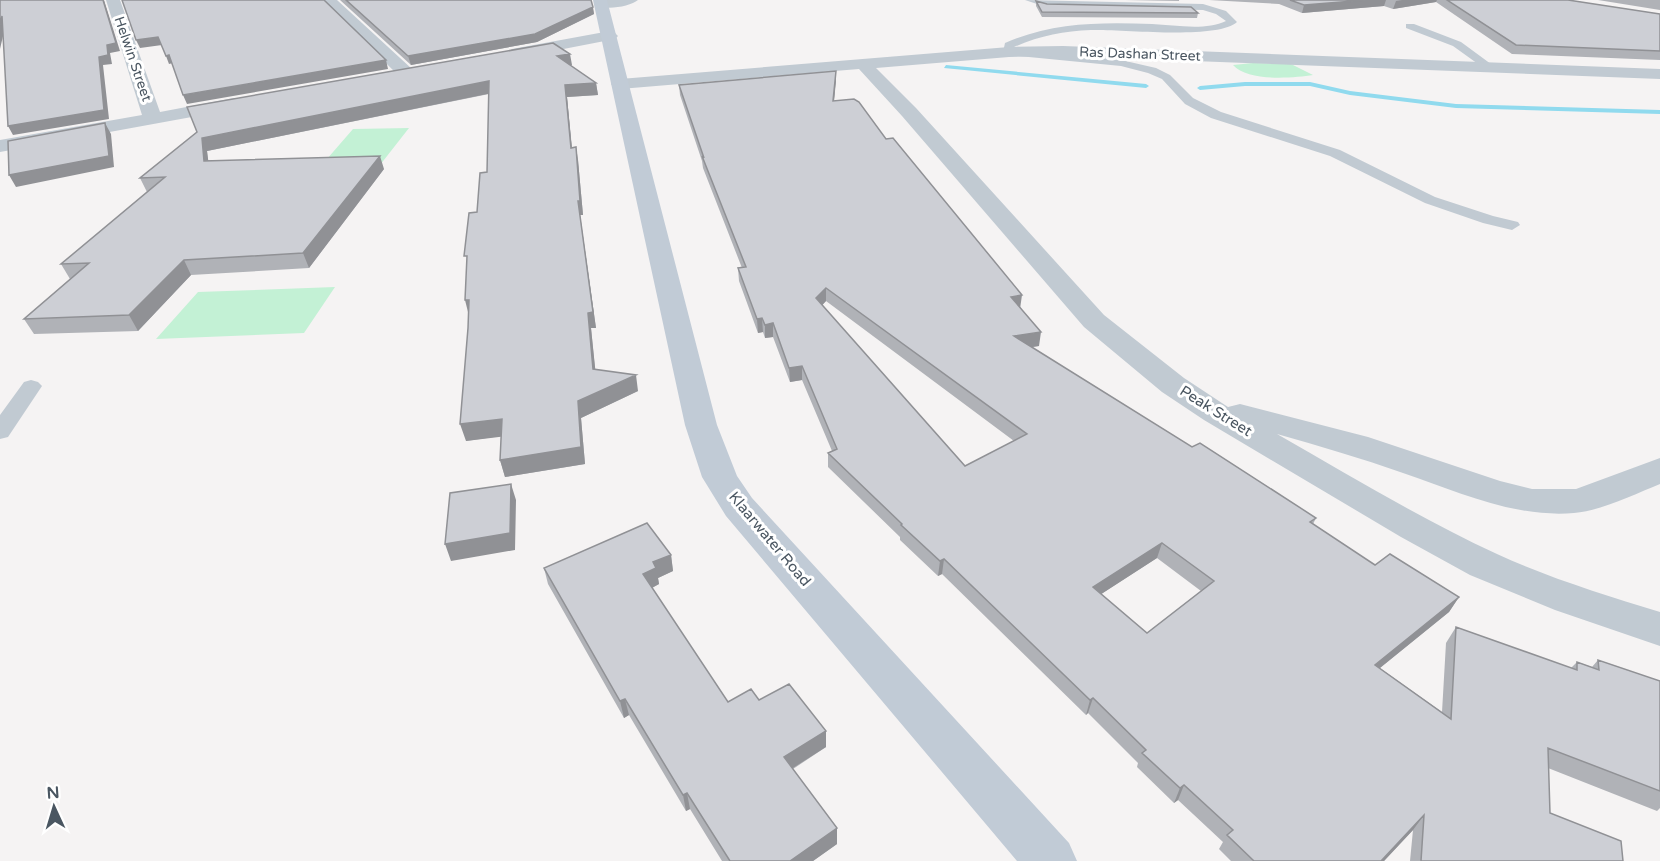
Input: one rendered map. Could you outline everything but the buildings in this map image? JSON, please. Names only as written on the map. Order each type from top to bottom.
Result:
[{"type":"street","name":"Helwin Street","points":[[113,0],[153,118]]},
{"type":"street","points":[[329,0],[406,73]]},
{"type":"street","points":[[497,57],[611,10]]},
{"type":"street","name":"Klaarwater Road","points":[[611,10],[620,84],[700,425],[720,477],[739,507],[1051,861]]},
{"type":"street","name":"Ras Dashan Street","points":[[620,84],[1009,52],[1102,52],[1660,74]]},
{"type":"street","name":"Peak Street","points":[[863,64],[909,112],[1094,321],[1156,372],[1204,405],[1414,528],[1484,565],[1569,599],[1660,629]]},
{"type":"street","points":[[384,77],[426,70]]},
{"type":"street","points":[[0,146],[247,102]]},
{"type":"street","points":[[1204,405],[1356,445],[1484,488],[1532,501],[1576,501],[1613,490],[1660,470]]},
{"type":"lane","points":[[1030,0],[1046,4],[1219,10],[1226,14],[1232,22],[1226,26],[1203,28],[1114,26],[1072,28],[1023,39],[1009,45],[1009,52],[1121,63],[1152,70],[1166,77],[1190,101],[1216,115],[1335,153],[1430,200],[1489,220],[1512,225]]},
{"type":"lane","points":[[1410,26],[1457,44],[1489,67]]},
{"type":"lane","points":[[0,432],[31,386]]},
{"type":"green space","points":[[1291,64],[1313,75],[1271,78],[1249,74],[1233,65]]},
{"type":"green space","points":[[409,128],[380,165],[320,167],[353,129]]},
{"type":"green space","points":[[335,287],[304,333],[156,339],[198,292]]},
{"type":"waterway","points":[[946,67],[1146,86]]},
{"type":"waterway","points":[[1200,88],[1245,84],[1310,84],[1350,93],[1456,106],[1660,112]]}]
